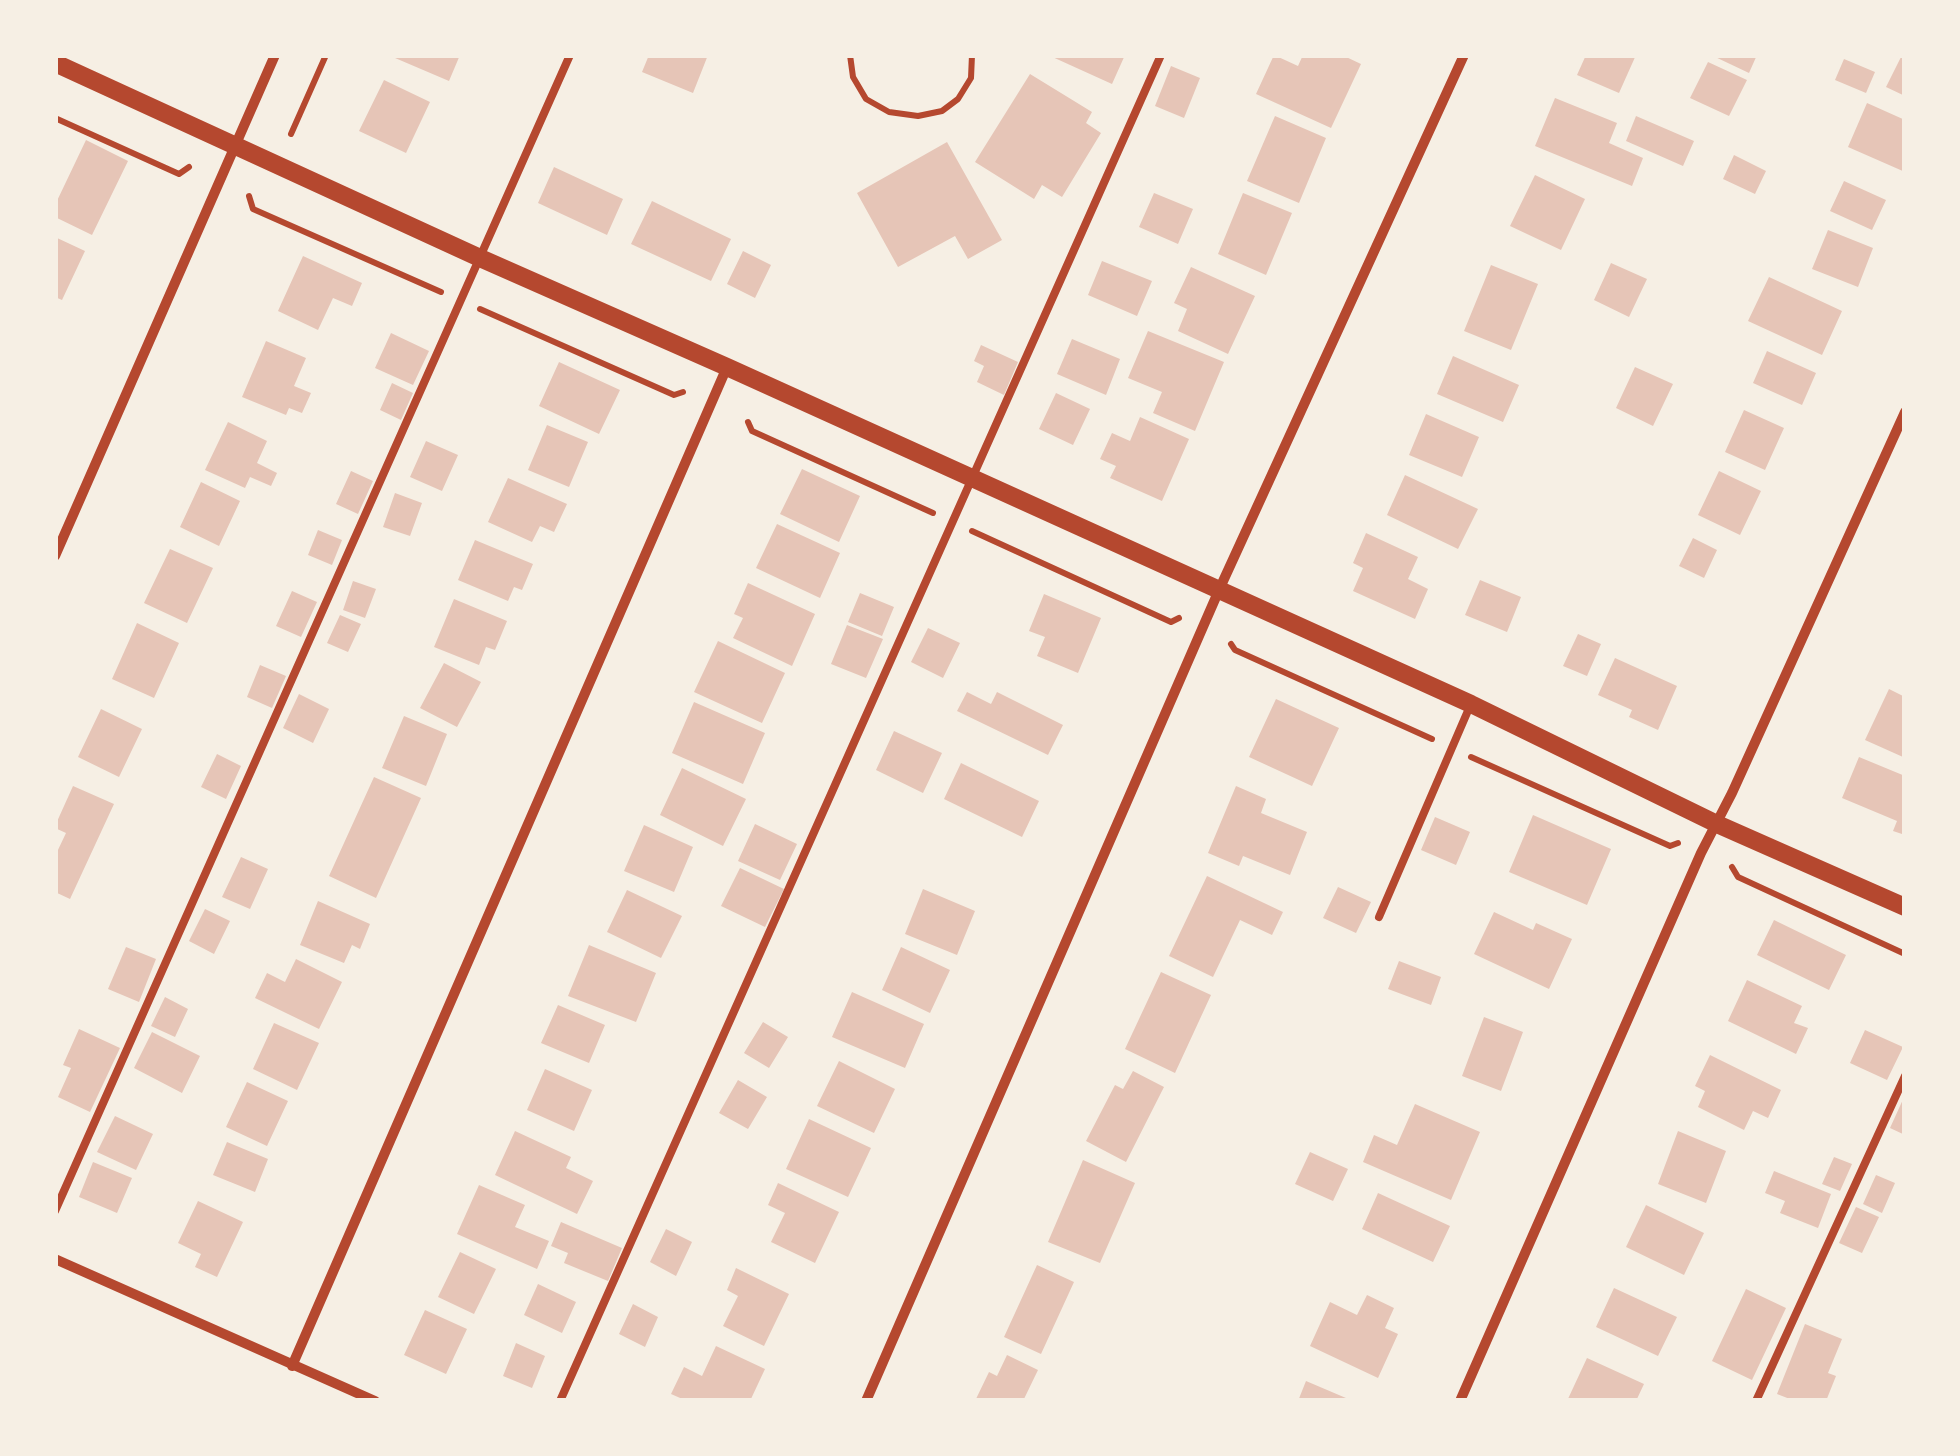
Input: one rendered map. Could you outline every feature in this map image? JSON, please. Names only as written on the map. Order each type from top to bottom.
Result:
[{"type":"street","points":[[55,556],[275,55]]},
{"type":"street","points":[[866,1401],[1219,590],[1464,55]]},
{"type":"street","points":[[55,63],[1471,704],[1717,824],[1905,908]]},
{"type":"street","points":[[292,1366],[726,367]]},
{"type":"street","points":[[1460,1401],[1701,854],[1905,412]]},
{"type":"street","points":[[55,1259],[375,1401]]},
{"type":"lane","points":[[55,1211],[570,55]]},
{"type":"lane","points":[[560,1401],[1161,55]]},
{"type":"lane","points":[[1379,918],[1471,704]]},
{"type":"lane","points":[[1756,1401],[1905,1076]]},
{"type":"path","points":[[292,134],[326,55]]},
{"type":"path","points":[[850,55],[853,77],[866,100],[889,112],[918,116],[942,111],[958,99],[971,78],[972,55]]},
{"type":"path","points":[[55,118],[179,174],[190,167]]},
{"type":"path","points":[[1732,867],[1738,877],[1905,954]]},
{"type":"building","points":[[388,55],[460,55],[449,81]]},
{"type":"building","points":[[649,55],[708,55],[693,93],[642,72]]},
{"type":"building","points":[[1048,55],[1125,55],[1112,84]]},
{"type":"building","points":[[1274,55],[1298,66],[1303,55],[1342,55],[1361,64],[1331,128],[1256,94]]},
{"type":"building","points":[[1586,55],[1636,55],[1619,93],[1577,75]]},
{"type":"building","points":[[1711,55],[1757,55],[1749,73]]},
{"type":"building","points":[[1905,55],[1905,96],[1886,87]]},
{"type":"building","points":[[1844,59],[1875,72],[1866,93],[1835,80]]},
{"type":"building","points":[[1708,62],[1747,80],[1729,116],[1690,98]]},
{"type":"building","points":[[1171,66],[1200,78],[1184,118],[1155,106]]},
{"type":"building","points":[[1030,74],[1092,112],[1086,123],[1101,133],[1062,197],[1042,185],[1034,199],[975,162]]},
{"type":"building","points":[[384,80],[430,102],[406,153],[359,131]]},
{"type":"building","points":[[1555,98],[1617,123],[1609,143],[1643,158],[1632,186],[1535,146]]},
{"type":"building","points":[[1867,103],[1905,120],[1905,172],[1848,147]]},
{"type":"building","points":[[1275,116],[1326,138],[1299,203],[1247,181]]},
{"type":"building","points":[[1636,116],[1694,141],[1683,166],[1626,141]]},
{"type":"building","points":[[86,140],[128,161],[92,235],[55,217],[55,205]]},
{"type":"building","points":[[947,142],[1002,240],[968,259],[955,236],[898,267],[857,193]]},
{"type":"building","points":[[1734,155],[1766,171],[1755,194],[1723,179]]},
{"type":"building","points":[[554,167],[623,199],[607,235],[538,203]]},
{"type":"building","points":[[1535,175],[1585,199],[1561,250],[1510,226]]},
{"type":"building","points":[[1844,181],[1886,200],[1872,230],[1830,211]]},
{"type":"building","points":[[1154,193],[1193,209],[1178,244],[1139,227]]},
{"type":"building","points":[[1243,193],[1292,213],[1266,275],[1218,254]]},
{"type":"building","points":[[652,201],[731,239],[711,281],[631,244]]},
{"type":"building","points":[[1828,230],[1873,248],[1858,287],[1812,269]]},
{"type":"building","points":[[55,237],[85,251],[62,300],[55,297]]},
{"type":"building","points":[[743,251],[771,265],[755,298],[727,284]]},
{"type":"building","points":[[303,256],[362,283],[352,306],[333,298],[318,330],[278,311]]},
{"type":"building","points":[[1102,261],[1152,281],[1137,316],[1088,295]]},
{"type":"building","points":[[1611,263],[1647,279],[1629,317],[1594,300]]},
{"type":"building","points":[[1491,265],[1538,284],[1511,350],[1464,331]]},
{"type":"building","points":[[1191,267],[1255,296],[1228,354],[1178,331],[1187,309],[1174,303]]},
{"type":"building","points":[[1769,277],[1842,311],[1822,355],[1748,321]]},
{"type":"building","points":[[1148,331],[1224,362],[1195,431],[1153,413],[1162,392],[1128,378]]},
{"type":"building","points":[[391,333],[429,351],[413,385],[375,368]]},
{"type":"building","points":[[1072,339],[1120,359],[1106,395],[1057,374]]},
{"type":"building","points":[[266,341],[306,358],[294,386],[311,393],[302,413],[289,408],[286,415],[242,397]]},
{"type":"building","points":[[981,345],[1018,362],[1004,395],[977,382],[984,366],[974,361]]},
{"type":"building","points":[[1767,351],[1816,373],[1802,405],[1753,383]]},
{"type":"building","points":[[1453,356],[1519,385],[1503,422],[1437,394]]},
{"type":"building","points":[[559,362],[620,390],[599,434],[539,406]]},
{"type":"building","points":[[1635,367],[1673,384],[1653,426],[1616,408]]},
{"type":"building","points":[[392,383],[413,393],[401,420],[380,410]]},
{"type":"building","points":[[1056,393],[1090,409],[1073,445],[1039,429]]},
{"type":"building","points":[[1744,410],[1784,428],[1765,470],[1725,452]]},
{"type":"building","points":[[1426,414],[1479,437],[1462,477],[1409,455]]},
{"type":"building","points":[[1140,417],[1189,439],[1162,501],[1110,478],[1116,466],[1100,459],[1112,433],[1130,441]]},
{"type":"building","points":[[228,422],[267,441],[257,463],[277,473],[271,486],[250,477],[245,488],[205,470]]},
{"type":"building","points":[[547,425],[588,442],[569,487],[528,470]]},
{"type":"building","points":[[426,441],[458,455],[442,491],[410,477]]},
{"type":"building","points":[[802,469],[860,496],[839,542],[780,514]]},
{"type":"building","points":[[351,471],[373,481],[358,514],[336,504]]},
{"type":"building","points":[[1719,471],[1761,491],[1740,535],[1698,515]]},
{"type":"building","points":[[1405,475],[1478,509],[1458,549],[1387,515]]},
{"type":"building","points":[[508,478],[567,504],[554,532],[540,526],[532,542],[488,522]]},
{"type":"building","points":[[201,482],[240,501],[219,546],[180,527]]},
{"type":"building","points":[[395,493],[422,503],[410,536],[383,527]]},
{"type":"building","points":[[777,524],[840,553],[820,598],[756,568]]},
{"type":"building","points":[[318,530],[342,540],[332,565],[308,555]]},
{"type":"building","points":[[1366,533],[1418,557],[1408,579],[1428,589],[1415,619],[1353,591],[1363,568],[1353,563]]},
{"type":"building","points":[[1693,538],[1717,550],[1704,578],[1679,566]]},
{"type":"building","points":[[475,540],[533,564],[522,590],[514,587],[508,601],[458,580]]},
{"type":"building","points":[[170,549],[213,568],[187,623],[144,603]]},
{"type":"building","points":[[1480,580],[1521,597],[1507,632],[1465,615]]},
{"type":"building","points":[[353,581],[376,589],[365,618],[343,610]]},
{"type":"building","points":[[748,583],[815,614],[792,666],[733,638],[743,618],[734,614]]},
{"type":"building","points":[[292,591],[317,602],[301,637],[276,626]]},
{"type":"building","points":[[860,593],[894,607],[882,636],[848,622]]},
{"type":"building","points":[[1044,594],[1101,618],[1078,673],[1037,656],[1045,637],[1029,631]]},
{"type":"building","points":[[454,599],[507,621],[495,650],[486,647],[479,665],[434,647]]},
{"type":"building","points":[[340,615],[361,624],[348,652],[327,643]]},
{"type":"building","points":[[137,623],[179,643],[154,698],[112,679]]},
{"type":"building","points":[[847,625],[883,639],[866,678],[831,664]]},
{"type":"building","points":[[928,628],[960,643],[943,678],[911,662]]},
{"type":"building","points":[[1578,634],[1601,644],[1587,676],[1563,666]]},
{"type":"building","points":[[718,641],[785,673],[762,723],[694,692]]},
{"type":"building","points":[[1615,658],[1677,686],[1658,730],[1629,717],[1632,710],[1598,695]]},
{"type":"building","points":[[444,663],[481,682],[457,727],[420,708]]},
{"type":"building","points":[[260,665],[286,676],[272,708],[247,697]]},
{"type":"building","points":[[1889,689],[1905,697],[1903,757],[1865,740]]},
{"type":"building","points":[[967,692],[991,704],[997,692],[1063,725],[1048,755],[957,711]]},
{"type":"building","points":[[299,694],[329,709],[313,743],[283,728]]},
{"type":"building","points":[[1276,699],[1339,728],[1312,786],[1249,757]]},
{"type":"building","points":[[694,702],[765,733],[743,784],[672,753]]},
{"type":"building","points":[[101,709],[142,729],[119,777],[78,757]]},
{"type":"building","points":[[404,716],[447,734],[426,786],[382,768]]},
{"type":"building","points":[[894,731],[942,753],[923,793],[876,770]]},
{"type":"building","points":[[217,754],[241,766],[226,799],[201,787]]},
{"type":"building","points":[[1859,757],[1905,776],[1905,835],[1893,831],[1897,821],[1842,798]]},
{"type":"building","points":[[961,763],[1039,801],[1022,837],[944,799]]},
{"type":"building","points":[[682,768],[746,799],[723,846],[660,815]]},
{"type":"building","points":[[374,777],[421,798],[376,898],[329,876]]},
{"type":"building","points":[[73,786],[114,804],[70,899],[55,892],[55,851],[66,833],[55,826]]},
{"type":"building","points":[[1236,786],[1266,799],[1261,813],[1307,832],[1290,875],[1243,856],[1239,866],[1208,853]]},
{"type":"building","points":[[1533,815],[1611,849],[1587,905],[1509,872]]},
{"type":"building","points":[[1435,817],[1470,832],[1456,865],[1421,850]]},
{"type":"building","points":[[755,824],[797,844],[780,880],[738,861]]},
{"type":"building","points":[[644,825],[693,847],[674,892],[624,871]]},
{"type":"building","points":[[241,857],[268,869],[250,909],[222,897]]},
{"type":"building","points":[[740,868],[784,889],[765,927],[721,906]]},
{"type":"building","points":[[1207,876],[1283,912],[1272,935],[1240,920],[1213,977],[1169,956]]},
{"type":"building","points":[[1338,887],[1371,902],[1356,933],[1323,918]]},
{"type":"building","points":[[923,889],[975,911],[957,955],[905,934]]},
{"type":"building","points":[[627,890],[682,916],[661,958],[607,932]]},
{"type":"building","points":[[318,901],[370,924],[360,949],[352,945],[344,963],[300,945]]},
{"type":"building","points":[[205,909],[230,921],[214,954],[189,941]]},
{"type":"building","points":[[1494,912],[1533,930],[1536,923],[1572,939],[1549,989],[1474,954]]},
{"type":"building","points":[[1774,920],[1846,955],[1829,990],[1757,955]]},
{"type":"building","points":[[589,945],[656,973],[636,1022],[568,996]]},
{"type":"building","points":[[126,947],[156,959],[139,1002],[108,989]]},
{"type":"building","points":[[901,947],[950,970],[930,1013],[882,990]]},
{"type":"building","points":[[296,959],[342,982],[319,1029],[255,998],[267,973],[285,982]]},
{"type":"building","points":[[1399,961],[1441,977],[1431,1005],[1388,989]]},
{"type":"building","points":[[1161,972],[1211,995],[1175,1073],[1125,1049]]},
{"type":"building","points":[[1747,980],[1802,1006],[1794,1023],[1808,1028],[1796,1054],[1728,1021]]},
{"type":"building","points":[[852,992],[924,1024],[905,1068],[832,1037]]},
{"type":"building","points":[[165,997],[188,1009],[175,1037],[151,1026]]},
{"type":"building","points":[[558,1005],[605,1025],[589,1063],[541,1043]]},
{"type":"building","points":[[1484,1017],[1523,1032],[1501,1091],[1462,1076]]},
{"type":"building","points":[[763,1022],[788,1037],[769,1068],[744,1053]]},
{"type":"building","points":[[274,1023],[319,1043],[297,1090],[253,1069]]},
{"type":"building","points":[[79,1029],[120,1048],[90,1112],[58,1097],[71,1068],[63,1065]]},
{"type":"building","points":[[1865,1030],[1903,1047],[1887,1080],[1850,1063]]},
{"type":"building","points":[[152,1032],[200,1056],[182,1093],[134,1068]]},
{"type":"building","points":[[1710,1055],[1781,1090],[1768,1118],[1753,1111],[1744,1130],[1698,1107],[1705,1091],[1695,1086]]},
{"type":"building","points":[[839,1061],[895,1089],[874,1133],[817,1106]]},
{"type":"building","points":[[545,1069],[592,1090],[574,1131],[527,1110]]},
{"type":"building","points":[[1133,1071],[1164,1087],[1126,1162],[1086,1141],[1115,1085],[1123,1089]]},
{"type":"building","points":[[738,1080],[767,1097],[748,1129],[719,1113]]},
{"type":"building","points":[[247,1082],[288,1101],[267,1146],[226,1127]]},
{"type":"building","points":[[1905,1095],[1905,1135],[1890,1128]]},
{"type":"building","points":[[1415,1104],[1480,1132],[1451,1200],[1363,1162],[1374,1135],[1397,1145]]},
{"type":"building","points":[[115,1116],[153,1134],[136,1170],[97,1152]]},
{"type":"building","points":[[809,1119],[871,1148],[848,1197],[786,1169]]},
{"type":"building","points":[[515,1131],[571,1157],[566,1168],[593,1181],[577,1214],[495,1175]]},
{"type":"building","points":[[1678,1131],[1726,1151],[1706,1203],[1658,1184]]},
{"type":"building","points":[[227,1142],[268,1159],[255,1192],[213,1175]]},
{"type":"building","points":[[1310,1152],[1348,1169],[1333,1201],[1295,1184]]},
{"type":"building","points":[[1834,1157],[1852,1164],[1840,1191],[1822,1184]]},
{"type":"building","points":[[1083,1160],[1135,1183],[1100,1263],[1048,1242]]},
{"type":"building","points":[[93,1162],[132,1178],[117,1213],[79,1197]]},
{"type":"building","points":[[1774,1171],[1831,1194],[1818,1228],[1780,1213],[1785,1201],[1765,1193]]},
{"type":"building","points":[[1876,1175],[1895,1183],[1882,1213],[1863,1204]]},
{"type":"building","points":[[778,1183],[839,1212],[815,1263],[771,1242],[785,1213],[768,1205]]},
{"type":"building","points":[[479,1185],[525,1205],[515,1227],[549,1241],[537,1269],[457,1234]]},
{"type":"building","points":[[1378,1193],[1450,1226],[1433,1262],[1362,1229]]},
{"type":"building","points":[[198,1201],[243,1222],[217,1277],[195,1267],[201,1254],[178,1243]]},
{"type":"building","points":[[1646,1205],[1704,1233],[1684,1275],[1626,1247]]},
{"type":"building","points":[[1856,1207],[1879,1217],[1862,1253],[1839,1243]]},
{"type":"building","points":[[561,1222],[622,1248],[608,1281],[564,1263],[568,1253],[551,1246]]},
{"type":"building","points":[[666,1229],[692,1242],[676,1276],[650,1262]]},
{"type":"building","points":[[460,1252],[496,1269],[474,1314],[438,1297]]},
{"type":"building","points":[[1037,1265],[1074,1282],[1041,1354],[1004,1337]]},
{"type":"building","points":[[736,1268],[789,1294],[764,1346],[723,1326],[738,1296],[727,1290]]},
{"type":"building","points":[[538,1284],[576,1302],[562,1333],[524,1315]]},
{"type":"building","points":[[1614,1288],[1677,1317],[1658,1356],[1596,1327]]},
{"type":"building","points":[[1746,1289],[1786,1308],[1752,1380],[1712,1361]]},
{"type":"building","points":[[1367,1295],[1394,1308],[1385,1328],[1398,1334],[1378,1378],[1310,1346],[1330,1302],[1357,1315]]},
{"type":"building","points":[[633,1304],[658,1317],[645,1347],[619,1334]]},
{"type":"building","points":[[425,1310],[467,1329],[446,1374],[404,1355]]},
{"type":"building","points":[[1805,1324],[1842,1339],[1828,1373],[1836,1376],[1826,1401],[1795,1401],[1777,1394]]},
{"type":"building","points":[[516,1343],[545,1356],[532,1388],[503,1376]]},
{"type":"building","points":[[716,1346],[765,1369],[750,1401],[687,1401],[671,1394],[684,1367],[702,1376]]},
{"type":"building","points":[[1007,1355],[1038,1370],[1023,1401],[975,1401],[989,1372],[997,1376]]},
{"type":"building","points":[[1587,1358],[1644,1384],[1636,1401],[1567,1401]]},
{"type":"building","points":[[1306,1381],[1353,1401],[1298,1401]]}]
